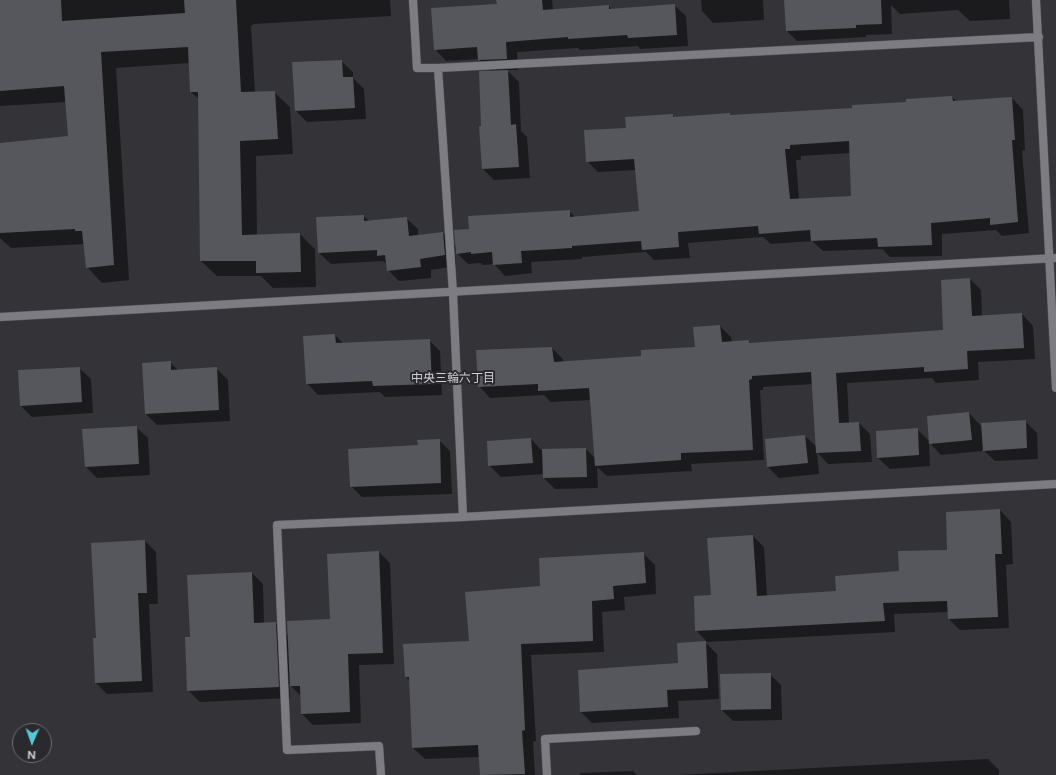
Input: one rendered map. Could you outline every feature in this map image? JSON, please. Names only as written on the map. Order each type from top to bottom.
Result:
[{"type":"street","points":[[413,0],[417,68],[1039,37]]},
{"type":"street","points":[[1036,0],[1052,258],[1056,388]]},
{"type":"street","points":[[438,68],[452,293],[463,516]]},
{"type":"street","points":[[0,317],[452,293],[1052,258]]},
{"type":"street","points":[[381,775],[379,746],[287,750],[277,525],[1056,484]]},
{"type":"street","points":[[547,775],[545,738],[696,731]]},
{"type":"building","points":[[0,0],[61,0],[62,21],[185,13],[184,0],[236,0],[241,92],[275,91],[278,139],[240,141],[242,235],[300,233],[301,272],[256,273],[256,261],[200,261],[198,92],[190,92],[188,47],[101,52],[114,265],[86,268],[82,231],[75,231],[75,229],[0,233],[0,143],[68,136],[64,86],[0,91]]},
{"type":"building","points":[[496,0],[542,0],[543,10],[609,5],[609,9],[675,4],[677,35],[628,38],[627,35],[568,39],[568,37],[506,42],[507,59],[478,60],[477,47],[434,50],[431,8],[497,4]]},
{"type":"building","points":[[784,0],[881,0],[882,24],[856,25],[856,28],[786,31]]},
{"type":"building","points":[[342,60],[343,77],[353,77],[355,108],[295,111],[292,62]]},
{"type":"building","points":[[508,70],[511,125],[516,124],[519,167],[482,169],[479,126],[481,126],[479,71]]},
{"type":"building","points":[[952,96],[953,101],[1012,97],[1015,140],[1012,140],[1018,222],[990,225],[990,218],[931,223],[932,245],[878,247],[877,238],[811,241],[810,230],[759,234],[758,226],[678,232],[679,247],[642,250],[641,241],[572,246],[572,248],[521,251],[522,263],[493,265],[492,252],[456,254],[454,230],[469,229],[468,216],[570,210],[570,217],[639,211],[634,159],[586,162],[584,130],[626,128],[625,117],[673,114],[673,117],[730,113],[730,115],[852,108],[852,105],[906,102],[906,99]],"holes":[[[849,141],[851,196],[790,199],[785,149],[790,149],[790,145]]]},
{"type":"building","points":[[364,215],[364,221],[407,217],[409,236],[443,232],[445,255],[420,259],[421,267],[387,271],[385,255],[377,256],[377,250],[318,253],[316,217]]},
{"type":"building","points":[[970,278],[972,316],[1022,313],[1024,348],[967,351],[968,369],[924,372],[924,367],[836,373],[839,423],[859,422],[861,451],[816,453],[811,372],[752,376],[752,379],[749,380],[753,450],[681,453],[681,460],[595,466],[589,388],[538,391],[538,384],[478,387],[476,350],[552,347],[554,362],[641,356],[641,350],[695,347],[693,327],[720,325],[722,342],[749,340],[749,343],[943,330],[941,280]]},
{"type":"building","points":[[335,334],[336,343],[430,339],[432,384],[373,386],[372,381],[306,384],[303,336]]},
{"type":"building","points":[[171,361],[171,370],[217,367],[219,410],[145,414],[142,363]]},
{"type":"building","points":[[80,367],[82,402],[20,406],[18,370]]},
{"type":"building","points":[[969,412],[972,440],[929,444],[927,416]]},
{"type":"building","points":[[1026,420],[1027,448],[983,451],[981,423]]},
{"type":"building","points":[[137,426],[139,464],[85,467],[82,429]]},
{"type":"building","points":[[918,428],[919,455],[877,458],[876,431]]},
{"type":"building","points":[[805,435],[808,463],[767,467],[765,439]]},
{"type":"building","points":[[531,438],[533,463],[488,466],[487,441]]},
{"type":"building","points":[[440,439],[441,483],[350,487],[348,449],[418,445],[417,440]]},
{"type":"building","points":[[586,448],[587,477],[543,478],[542,449]]},
{"type":"building","points":[[1000,509],[1002,554],[995,554],[998,617],[948,619],[947,601],[883,603],[885,621],[695,631],[694,596],[711,595],[707,538],[753,535],[757,596],[836,591],[835,576],[899,571],[898,551],[947,550],[946,512]]},
{"type":"building","points":[[145,540],[147,593],[138,593],[142,681],[95,683],[93,638],[96,638],[91,543]]},
{"type":"building","points":[[379,551],[383,653],[348,654],[350,712],[301,714],[300,686],[290,686],[287,621],[330,619],[327,554]]},
{"type":"building","points":[[644,552],[646,583],[613,586],[614,599],[592,601],[593,641],[521,644],[525,730],[522,731],[525,774],[480,775],[478,745],[412,748],[409,677],[405,677],[403,644],[469,641],[465,592],[540,586],[539,558]]},
{"type":"building","points":[[252,572],[254,623],[276,622],[279,687],[187,691],[185,637],[190,637],[187,575]]},
{"type":"building","points":[[706,641],[708,688],[667,690],[668,707],[580,712],[578,670],[678,663],[677,643]]},
{"type":"building","points":[[771,673],[771,709],[721,710],[720,674]]},
{"type":"district","name":"中央三輪六丁目","points":[[453,378]]}]
